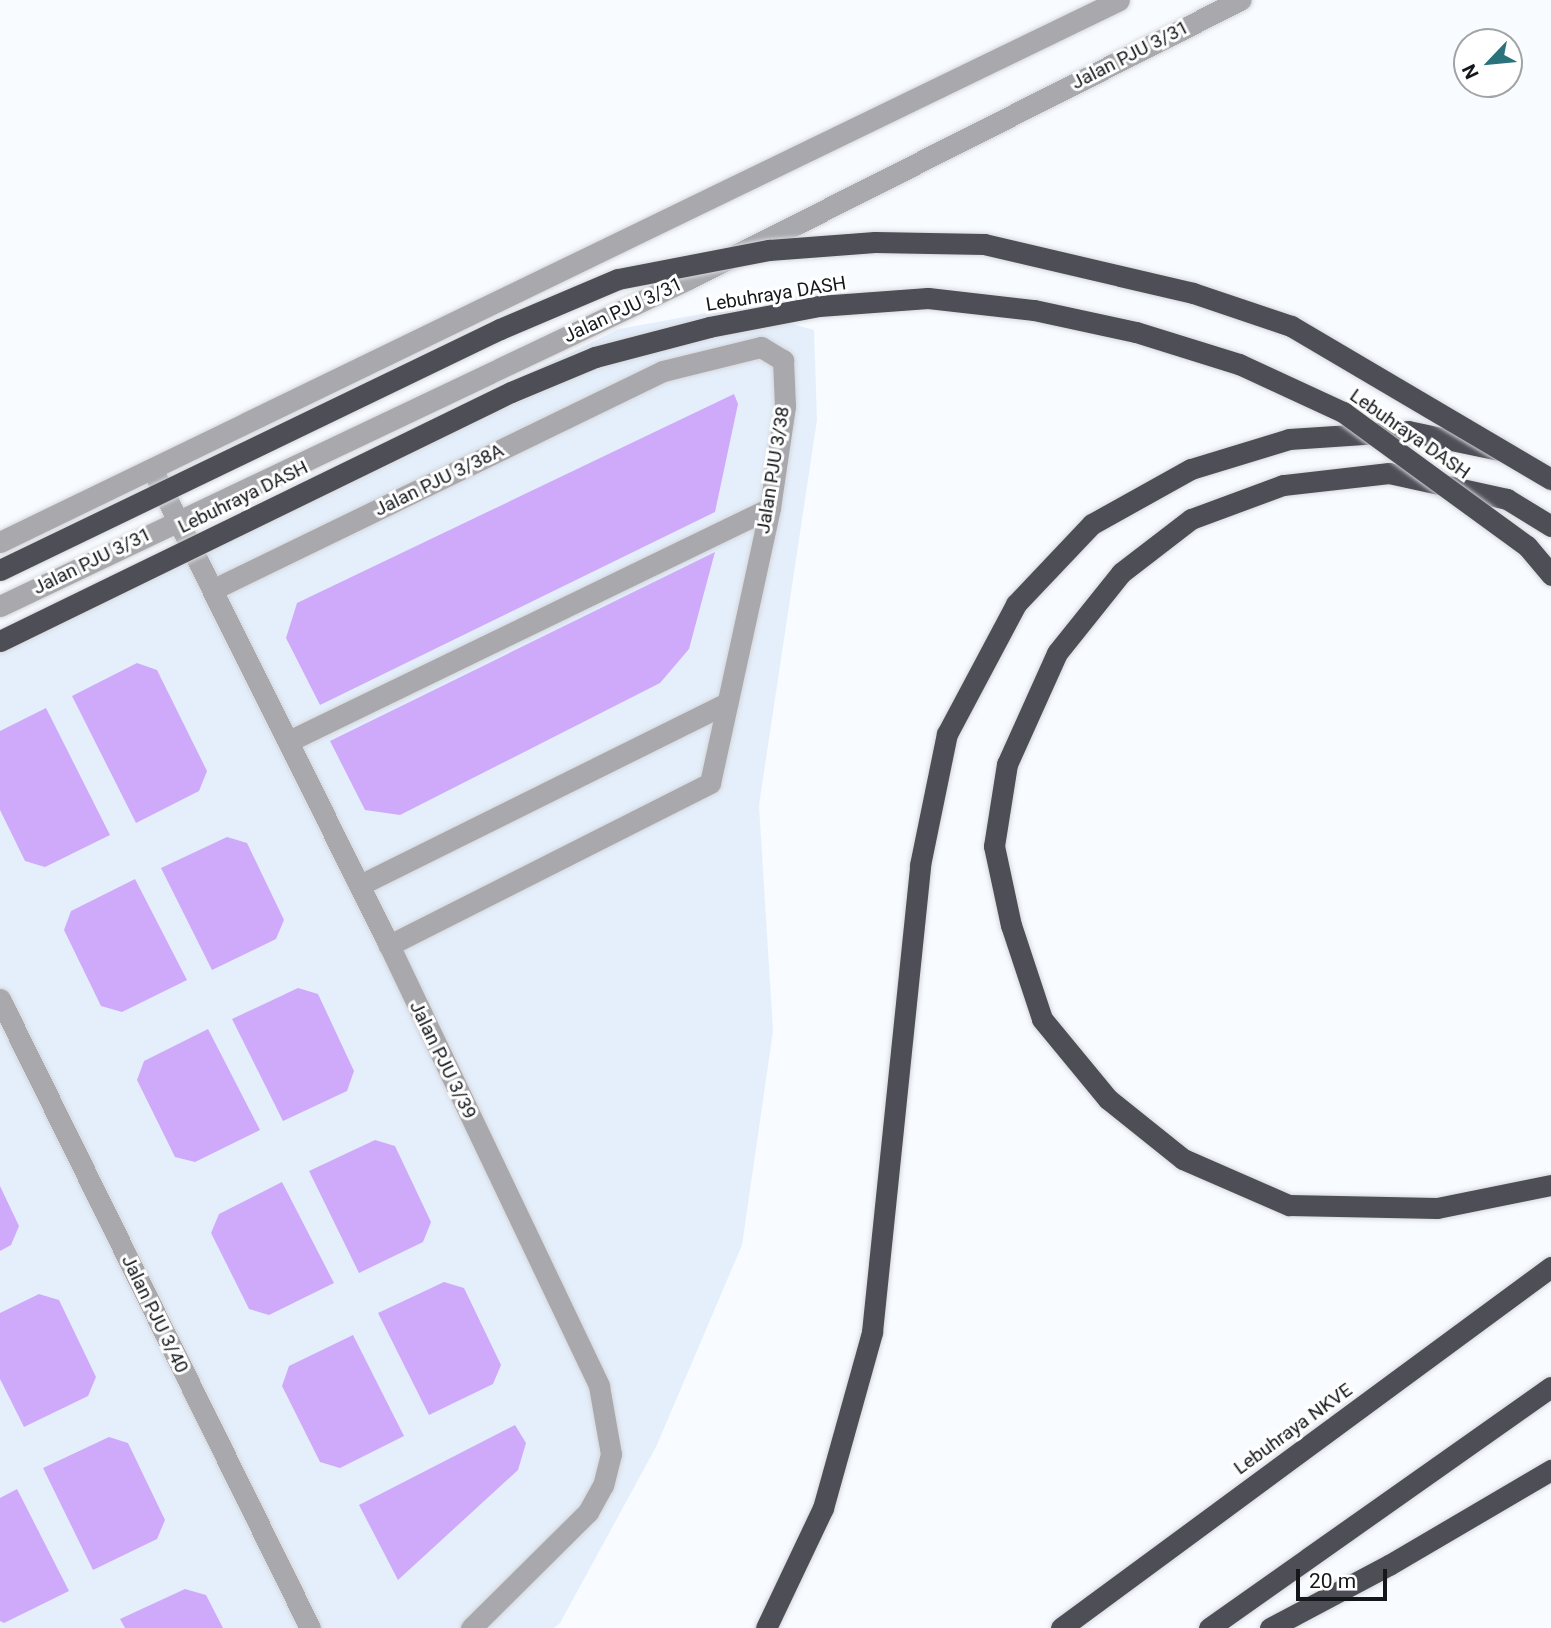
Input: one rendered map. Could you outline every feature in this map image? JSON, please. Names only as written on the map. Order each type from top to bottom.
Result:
[{"type":"highway","name":"Lebuhraya DASH","points":[[0,570],[500,329],[618,279],[769,250],[875,242],[984,244],[1193,293],[1291,326],[1551,479]]},
{"type":"highway","name":"Lebuhraya DASH","points":[[0,641],[512,393],[595,357],[709,327],[819,306],[928,298],[1034,310],[1124,329],[1239,364],[1343,412],[1527,546],[1551,575]]},
{"type":"highway","points":[[766,1628],[823,1508],[872,1332],[920,865],[947,734],[1016,604],[1092,524],[1191,469],[1289,439],[1408,431],[1527,455],[1551,468]]},
{"type":"highway","points":[[1551,526],[1507,499],[1389,473],[1283,485],[1191,519],[1121,573],[1057,653],[1007,764],[994,846],[1011,925],[1042,1019],[1108,1099],[1183,1159],[1289,1205],[1437,1208],[1551,1185]]},
{"type":"highway","name":"Lebuhraya NKVE","points":[[1061,1628],[1551,1267]]},
{"type":"highway","points":[[1209,1628],[1551,1387]]},
{"type":"highway","points":[[1269,1628],[1389,1565],[1551,1470]]},
{"type":"street","points":[[0,542],[1119,0]]},
{"type":"street","name":"Jalan PJU 3/31","points":[[0,606],[179,518],[688,279],[1240,0]]},
{"type":"street","name":"Jalan PJU 3/38","points":[[389,945],[703,790],[714,771],[770,508],[785,406],[783,360],[761,347],[663,371]]},
{"type":"street","name":"Jalan PJU 3/38A","points":[[214,589],[663,371]]},
{"type":"street","name":"Jalan PJU 3/39","points":[[152,469],[179,518],[389,945],[599,1386],[607,1418],[611,1454],[603,1485],[588,1512],[471,1628]]},
{"type":"street","points":[[289,741],[770,508]]},
{"type":"street","points":[[359,885],[727,703]]},
{"type":"street","name":"Jalan PJU 3/40","points":[[0,999],[310,1628]]},
{"type":"shaded area","points":[[734,308],[814,330],[817,420],[759,805],[773,1031],[742,1245],[656,1447],[560,1623],[554,1628],[0,1628],[0,632],[619,329]]},
{"type":"building","points":[[734,394],[738,404],[715,512],[320,705],[286,638],[297,603]]},
{"type":"building","points":[[715,552],[689,649],[660,683],[400,815],[365,810],[330,741]]},
{"type":"building","points":[[137,663],[157,670],[207,771],[199,791],[136,823],[72,696]]},
{"type":"building","points":[[46,708],[110,835],[45,867],[25,861],[0,810],[0,731]]},
{"type":"building","points":[[227,837],[247,843],[284,920],[276,939],[212,970],[161,868]]},
{"type":"building","points":[[135,879],[187,980],[122,1012],[101,1006],[64,930],[71,911]]},
{"type":"building","points":[[298,988],[318,994],[354,1071],[347,1091],[283,1121],[232,1019]]},
{"type":"building","points":[[208,1029],[260,1130],[195,1162],[175,1157],[137,1080],[144,1061]]},
{"type":"building","points":[[375,1140],[395,1146],[431,1222],[423,1242],[359,1273],[309,1171]]},
{"type":"building","points":[[282,1182],[334,1283],[269,1315],[249,1309],[211,1233],[219,1214]]},
{"type":"building","points":[[0,1186],[19,1226],[11,1245],[0,1251]]},
{"type":"building","points":[[444,1282],[464,1288],[501,1365],[493,1384],[429,1415],[378,1313]]},
{"type":"building","points":[[39,1294],[59,1300],[96,1377],[88,1396],[24,1427],[0,1379],[0,1313]]},
{"type":"building","points":[[353,1335],[404,1436],[340,1468],[320,1462],[282,1386],[289,1366]]},
{"type":"building","points":[[515,1425],[526,1443],[518,1470],[398,1580],[359,1505]]},
{"type":"building","points":[[109,1437],[128,1443],[165,1520],[157,1539],[93,1570],[43,1468]]},
{"type":"building","points":[[17,1489],[69,1591],[4,1623],[0,1621],[0,1498]]},
{"type":"building","points":[[185,1589],[206,1595],[223,1628],[125,1628],[120,1619]]}]
